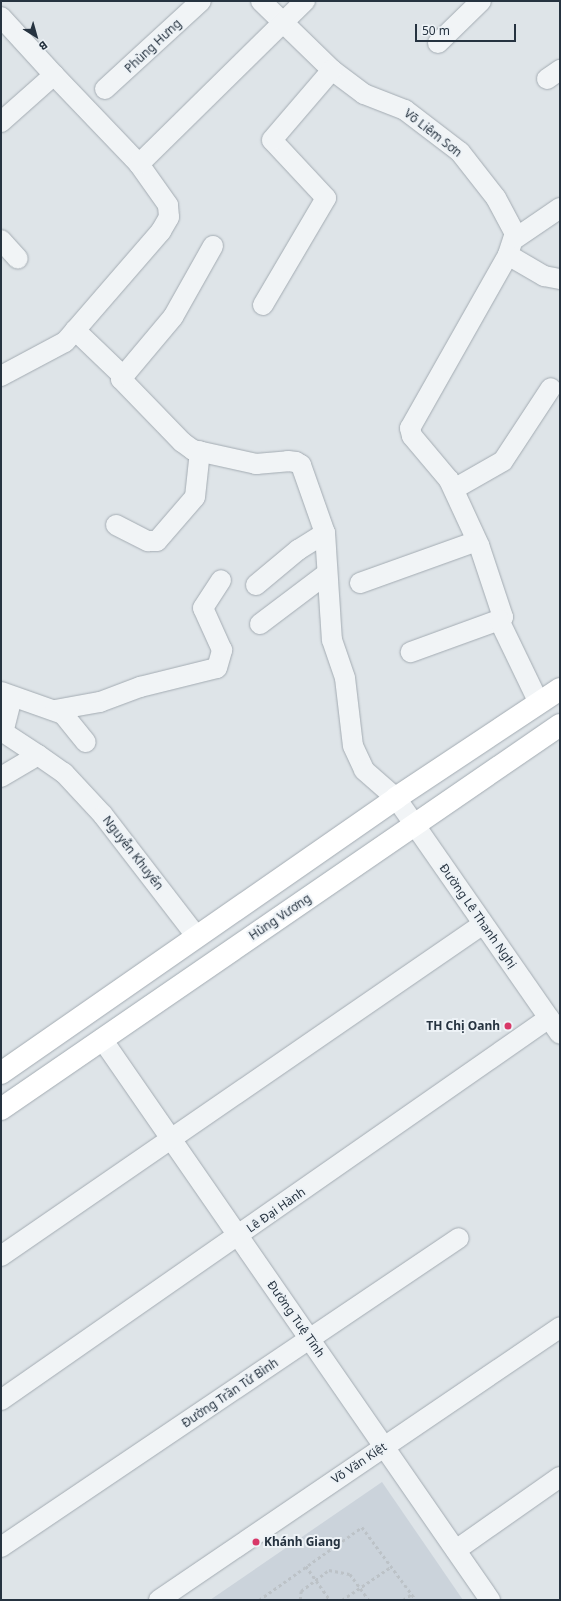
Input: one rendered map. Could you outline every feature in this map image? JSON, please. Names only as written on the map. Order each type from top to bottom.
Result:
[{"type":"main road","points":[[1,1073],[396,798],[560,689]]},
{"type":"main road","name":"Hùng Vương","points":[[1,1109],[560,725]]},
{"type":"street","name":"Phùng Hưng","points":[[105,89],[201,1]]},
{"type":"street","name":"Võ Liêm Sơn","points":[[261,1],[332,70],[364,94],[406,110],[460,152],[496,198],[512,239]]},
{"type":"street","points":[[139,164],[305,1]]},
{"type":"street","points":[[438,43],[481,1]]},
{"type":"street","points":[[1,17],[139,164],[166,200],[170,211],[157,236],[75,330],[60,345],[1,376]]},
{"type":"street","points":[[263,305],[326,198],[272,140],[332,70]]},
{"type":"street","points":[[1,122],[54,75]]},
{"type":"street","points":[[539,703],[499,620],[502,611],[477,541],[454,489],[444,472],[412,436],[410,428],[512,239],[560,208]]},
{"type":"street","points":[[512,239],[544,276],[560,279]]},
{"type":"street","points":[[1,240],[18,259]]},
{"type":"street","points":[[122,375],[147,350],[173,317],[213,246]]},
{"type":"street","name":"Đường Lê Thanh Nghị","points":[[75,330],[122,375],[126,385],[182,442],[200,451],[256,464],[296,462],[301,466],[325,533],[326,574],[332,640],[345,678],[353,746],[364,770],[396,798],[554,1026]]},
{"type":"street","points":[[454,489],[503,461],[551,388]]},
{"type":"street","points":[[116,525],[148,540],[158,541],[195,497],[200,451]]},
{"type":"street","points":[[256,585],[298,550],[325,533]]},
{"type":"street","points":[[360,583],[477,541]]},
{"type":"street","points":[[260,624],[326,574]]},
{"type":"street","points":[[55,710],[100,702],[140,687],[218,668],[222,650],[203,608],[221,580]]},
{"type":"street","points":[[411,652],[499,620]]},
{"type":"street","points":[[5,699],[55,710],[63,714],[86,742]]},
{"type":"street","name":"Nguyễn Khuyến","points":[[5,699],[3,732],[64,774],[103,815],[197,937]]},
{"type":"street","points":[[1,777],[38,755]]},
{"type":"street","points":[[1,1256],[483,924]]},
{"type":"street","name":"Lê Đại Hành","points":[[1,1400],[239,1236],[554,1026]]},
{"type":"street","name":"Đường Tuệ Tĩnh","points":[[102,1039],[172,1138],[490,1600]]},
{"type":"street","name":"Đường Trần Tử Bình","points":[[1,1547],[459,1238]]},
{"type":"street","name":"Võ Văn Kiệt","points":[[159,1600],[560,1327]]},
{"type":"street","points":[[456,1550],[560,1477]]},
{"type":"path","points":[[258,1600],[362,1527],[416,1600]]},
{"type":"path","points":[[306,1566],[330,1600]]},
{"type":"path","points":[[342,1600],[392,1566]]},
{"type":"path","points":[[300,1600],[301,1591],[329,1570],[350,1574],[369,1600]]},
{"type":"path","points":[[403,1600],[412,1594]]},
{"type":"shaded area","points":[[382,1482],[463,1600],[210,1600]]},
{"type":"place","name":"TH Chị Oanh","points":[[508,1026]]},
{"type":"place","name":"Khánh Giang","points":[[256,1542]]}]
